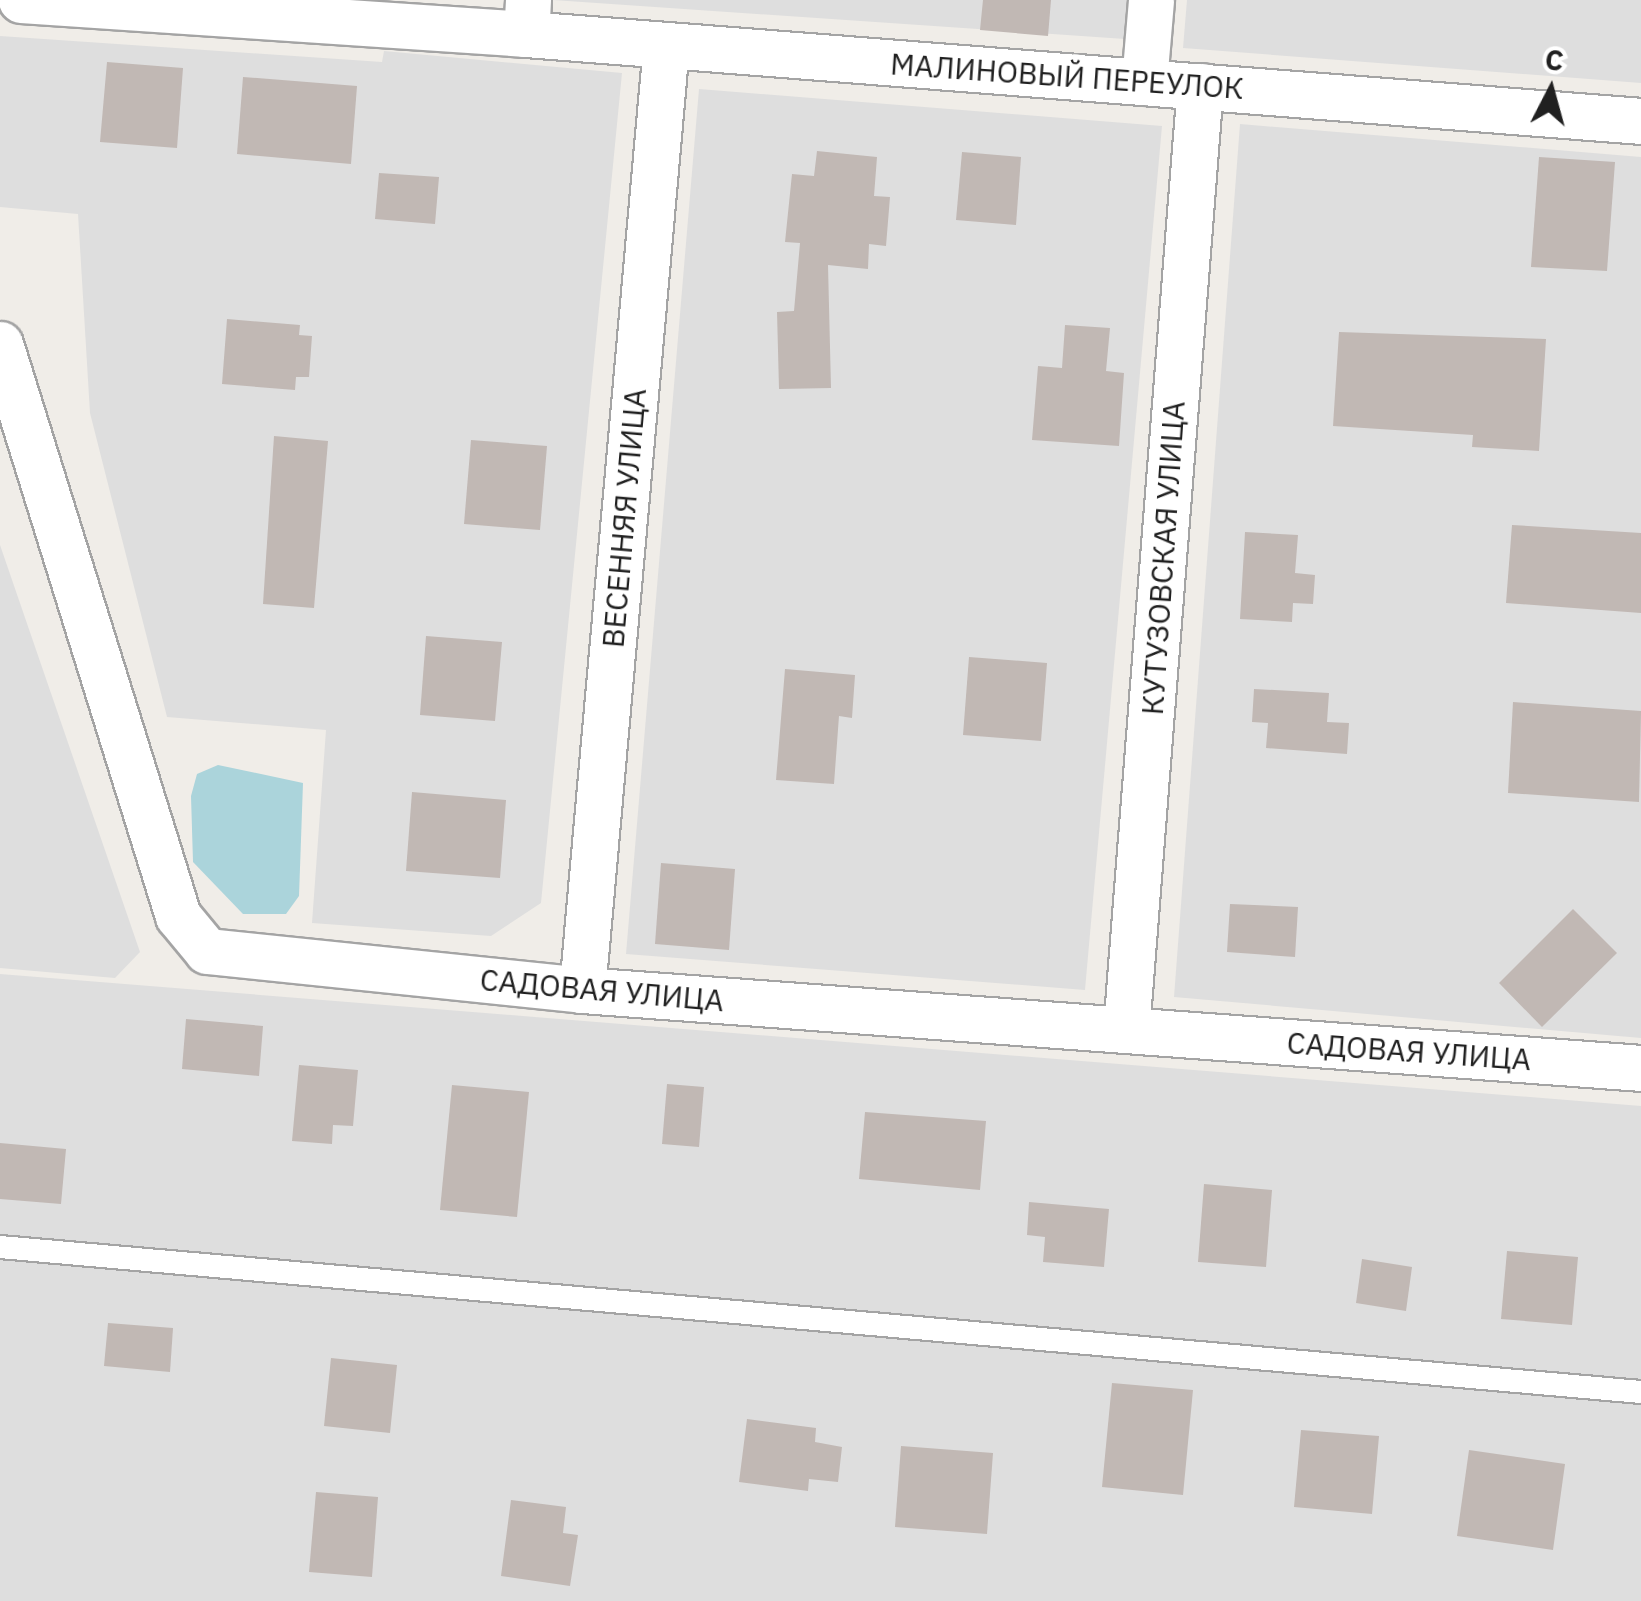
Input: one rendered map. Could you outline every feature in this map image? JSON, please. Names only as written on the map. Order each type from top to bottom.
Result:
[{"type":"street","name":"МАЛИНОВЫЙ ПЕРЕУЛОК","points":[[21,0],[527,17],[666,46],[1641,121]]},
{"type":"street","points":[[1144,82],[1151,0]]},
{"type":"street","name":"ВЕСЕННЯЯ УЛИЦА","points":[[582,990],[666,46]]},
{"type":"street","name":"КУТУЗОВСКАЯ УЛИЦА","points":[[1126,1030],[1200,86]]},
{"type":"street","name":"САДОВАЯ УЛИЦА","points":[[0,344],[190,934],[232,958],[582,990],[1641,1068]]},
{"type":"lane","points":[[0,1247],[1641,1392]]},
{"type":"shaded area","points":[[553,0],[1128,0],[1125,39]]},
{"type":"shaded area","points":[[1187,0],[1641,0],[1641,83],[1183,48]]},
{"type":"shaded area","points":[[0,36],[382,62],[384,51],[622,73],[541,903],[491,936],[312,923],[326,730],[167,717],[90,413],[78,214],[0,207]]},
{"type":"shaded area","points":[[699,89],[1162,126],[1085,990],[626,954]]},
{"type":"shaded area","points":[[1240,124],[1641,157],[1641,1038],[1174,997]]},
{"type":"shaded area","points":[[0,545],[140,952],[115,978],[0,968]]},
{"type":"shaded area","points":[[0,974],[1641,1106],[1641,1601],[0,1601]]},
{"type":"water","points":[[218,765],[303,783],[299,896],[286,914],[243,914],[193,862],[191,796],[197,774]]},
{"type":"building","points":[[983,0],[1051,0],[1048,36],[980,30]]},
{"type":"building","points":[[107,62],[183,68],[177,148],[100,142]]},
{"type":"building","points":[[243,77],[357,86],[351,164],[237,154]]},
{"type":"building","points":[[817,151],[877,157],[874,196],[890,197],[886,246],[869,244],[868,269],[828,265],[831,388],[779,389],[777,312],[794,311],[800,243],[785,242],[792,174],[814,176]]},
{"type":"building","points":[[962,152],[1021,157],[1016,225],[956,220]]},
{"type":"building","points":[[1539,157],[1615,162],[1607,271],[1531,267]]},
{"type":"building","points":[[379,173],[439,177],[435,224],[375,219]]},
{"type":"building","points":[[227,319],[300,325],[299,335],[312,336],[309,377],[296,377],[295,390],[222,384]]},
{"type":"building","points":[[1065,325],[1110,328],[1106,371],[1124,373],[1119,446],[1032,440],[1038,366],[1062,368]]},
{"type":"building","points":[[1339,332],[1546,339],[1539,451],[1472,447],[1473,435],[1333,426]]},
{"type":"building","points":[[274,436],[328,441],[314,608],[263,604]]},
{"type":"building","points":[[471,440],[547,446],[540,530],[464,524]]},
{"type":"building","points":[[1512,525],[1641,533],[1641,613],[1506,603]]},
{"type":"building","points":[[1245,532],[1298,535],[1295,573],[1315,575],[1313,604],[1293,603],[1292,622],[1240,619]]},
{"type":"building","points":[[426,636],[502,642],[495,721],[420,715]]},
{"type":"building","points":[[969,657],[1047,663],[1041,741],[963,735]]},
{"type":"building","points":[[785,669],[855,675],[852,718],[839,716],[834,784],[776,780]]},
{"type":"building","points":[[1254,689],[1329,693],[1327,722],[1349,723],[1347,754],[1266,748],[1268,723],[1252,722]]},
{"type":"building","points":[[1513,702],[1641,711],[1639,802],[1508,793]]},
{"type":"building","points":[[412,792],[506,800],[500,878],[406,871]]},
{"type":"building","points":[[661,863],[735,869],[729,950],[655,944]]},
{"type":"building","points":[[1230,904],[1298,907],[1295,957],[1227,952]]},
{"type":"building","points":[[1573,909],[1617,953],[1542,1027],[1499,983]]},
{"type":"building","points":[[186,1019],[263,1026],[259,1076],[182,1069]]},
{"type":"building","points":[[299,1065],[358,1070],[353,1126],[333,1125],[332,1144],[292,1141]]},
{"type":"building","points":[[667,1084],[704,1087],[699,1147],[662,1144]]},
{"type":"building","points":[[452,1085],[529,1092],[517,1217],[440,1210]]},
{"type":"building","points":[[865,1112],[986,1121],[980,1190],[859,1179]]},
{"type":"building","points":[[0,1143],[66,1149],[61,1204],[0,1199]]},
{"type":"building","points":[[1204,1184],[1272,1190],[1266,1267],[1198,1262]]},
{"type":"building","points":[[1029,1202],[1109,1209],[1104,1267],[1043,1262],[1045,1237],[1027,1235]]},
{"type":"building","points":[[1507,1251],[1578,1257],[1572,1325],[1501,1319]]},
{"type":"building","points":[[1362,1259],[1412,1267],[1406,1311],[1356,1303]]},
{"type":"building","points":[[108,1323],[173,1328],[170,1372],[104,1366]]},
{"type":"building","points":[[331,1358],[397,1365],[390,1433],[324,1426]]},
{"type":"building","points":[[1112,1383],[1193,1390],[1183,1495],[1102,1487]]},
{"type":"building","points":[[747,1419],[816,1428],[815,1442],[842,1447],[838,1482],[809,1479],[808,1491],[739,1482]]},
{"type":"building","points":[[1301,1430],[1379,1436],[1372,1514],[1294,1507]]},
{"type":"building","points":[[901,1446],[993,1453],[987,1534],[895,1527]]},
{"type":"building","points":[[1469,1450],[1565,1464],[1553,1550],[1457,1536]]},
{"type":"building","points":[[316,1492],[378,1497],[372,1577],[309,1572]]},
{"type":"building","points":[[511,1500],[566,1507],[563,1533],[578,1535],[570,1586],[501,1576]]}]
